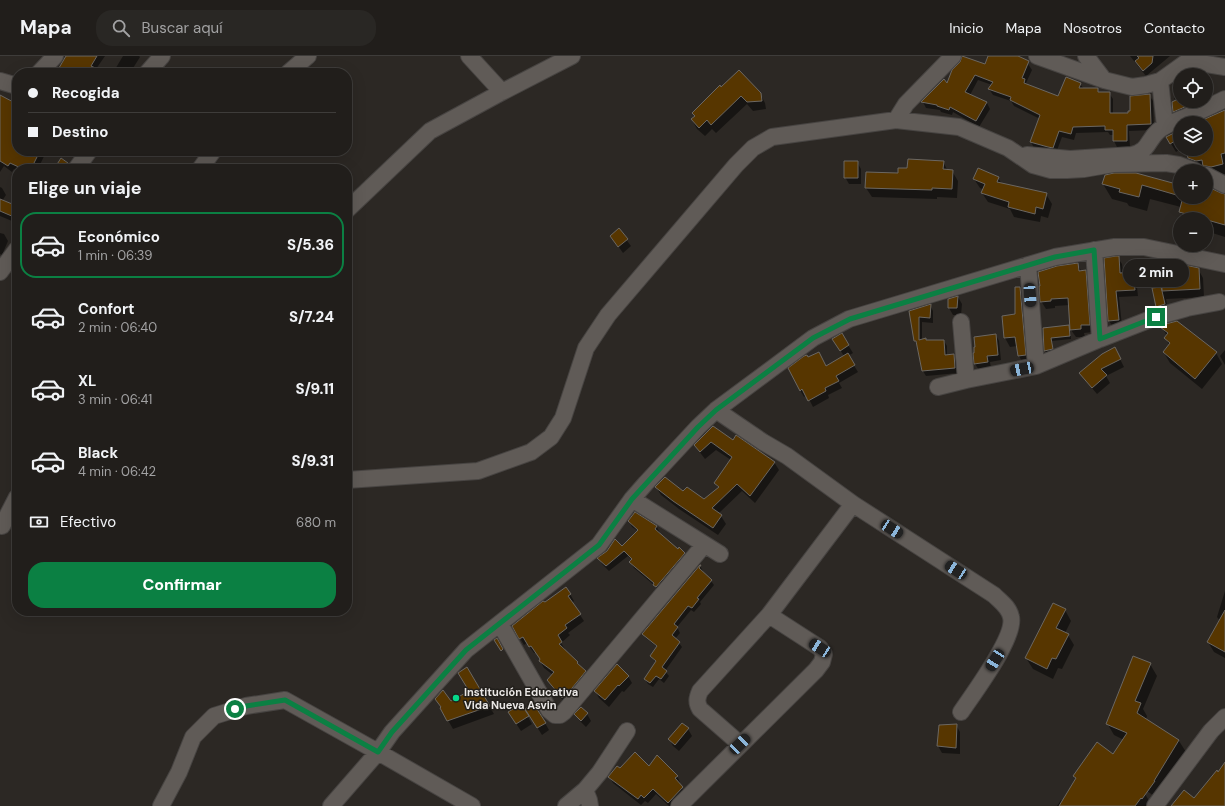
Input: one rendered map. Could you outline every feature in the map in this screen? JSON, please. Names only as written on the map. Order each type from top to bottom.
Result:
[{"type":"street","points":[[44,68],[55,56]]},
{"type":"street","points":[[151,68],[162,56]]},
{"type":"street","points":[[294,68],[308,56]]},
{"type":"street","points":[[469,56],[502,92]]},
{"type":"street","points":[[352,205],[430,131],[572,56]]},
{"type":"street","points":[[896,120],[906,104],[953,56]]},
{"type":"street","points":[[1036,56],[1104,80],[1132,87],[1160,81],[1191,58],[1225,67]]},
{"type":"street","points":[[1086,56],[1104,80]]},
{"type":"street","points":[[0,81],[12,85]]},
{"type":"street","points":[[1160,81],[1165,126]]},
{"type":"street","points":[[1020,155],[1070,159],[1132,155],[1140,153],[1157,131],[1225,99]]},
{"type":"street","points":[[352,480],[478,471],[531,452],[551,437],[563,418],[586,348],[608,315],[736,165],[753,148],[772,137],[896,120],[958,127],[1008,148],[1033,165],[1051,170],[1084,169],[1113,164],[1173,164]]},
{"type":"street","points":[[1213,179],[1225,185]]},
{"type":"street","points":[[331,806],[378,752],[392,732],[466,650],[599,545],[632,499],[698,427],[716,410],[813,338],[850,319],[1055,257],[1115,247],[1144,247],[1225,264]]},
{"type":"street","points":[[1094,250],[1100,339]]},
{"type":"street","points":[[0,272],[12,256]]},
{"type":"street","points":[[1028,266],[1036,366]]},
{"type":"street","points":[[938,387],[1036,366],[1156,317],[1187,308],[1219,302]]},
{"type":"street","points":[[961,322],[966,380]]},
{"type":"street","points":[[716,410],[786,456],[853,504],[994,595],[1008,608],[1012,618],[1010,632],[1003,648],[961,712]]},
{"type":"street","points":[[632,499],[720,554]]},
{"type":"street","points":[[740,744],[700,709],[697,704],[697,697],[700,691],[769,615],[853,504]]},
{"type":"street","points":[[1,527],[12,506]]},
{"type":"street","points":[[1,527],[12,515]]},
{"type":"street","points":[[500,624],[549,710],[555,715],[560,715],[704,545]]},
{"type":"street","points":[[679,806],[816,670],[822,662],[824,654],[820,648],[769,615]]},
{"type":"street","points":[[161,806],[180,772],[193,737],[214,716],[246,706],[285,700],[472,806]]},
{"type":"street","points":[[1155,806],[1211,730],[1225,717]]},
{"type":"street","points":[[566,806],[585,790],[600,772],[627,731]]},
{"type":"street","points":[[585,790],[590,806]]},
{"type":"building","points":[[66,56],[97,56],[91,66],[95,68],[59,68]]},
{"type":"building","points":[[962,56],[985,64],[988,56],[1018,56],[1029,61],[1022,78],[1025,79],[1024,83],[1058,96],[1066,77],[1081,83],[1079,88],[1098,88],[1098,92],[1110,92],[1110,113],[1128,113],[1128,111],[1130,111],[1130,96],[1150,94],[1151,124],[1127,125],[1127,141],[1113,141],[1113,130],[1105,130],[1105,126],[1073,127],[1071,134],[1059,131],[1053,148],[1030,142],[1040,115],[1010,100],[1011,97],[988,89],[993,82],[975,75],[965,92],[987,102],[976,121],[950,107],[949,110],[937,105],[921,102],[944,79],[947,83],[952,70],[960,62]]},
{"type":"building","points":[[1137,56],[1153,56],[1152,63],[1143,71],[1135,61],[1139,58]]},
{"type":"building","points":[[739,70],[761,93],[762,101],[747,102],[741,96],[711,125],[707,120],[699,128],[691,119],[695,116],[692,113],[720,85],[721,87]]},
{"type":"building","points":[[0,95],[12,101],[12,156],[38,156],[34,164],[10,163],[8,166],[0,161]]},
{"type":"building","points":[[1172,102],[1173,108],[1182,108],[1173,112]]},
{"type":"building","points":[[1225,110],[1225,153],[1221,154],[1223,164],[1213,166],[1213,164],[1203,164],[1202,160],[1196,161],[1188,158],[1187,156],[1213,156],[1213,116],[1212,116]]},
{"type":"building","points":[[1173,134],[1173,142],[1170,144],[1166,137]]},
{"type":"building","points":[[61,158],[68,163],[68,164],[57,164]]},
{"type":"building","points":[[908,159],[944,161],[943,169],[953,170],[952,189],[932,188],[932,190],[865,188],[866,172],[898,173],[898,168],[907,168]]},
{"type":"building","points":[[844,161],[858,161],[858,178],[844,178]]},
{"type":"building","points":[[978,168],[999,177],[997,182],[1047,193],[1043,209],[1036,207],[1035,214],[1008,207],[1009,202],[981,193],[985,184],[973,179]]},
{"type":"building","points":[[1114,173],[1136,173],[1173,183],[1173,194],[1142,185],[1139,197],[1119,192],[1120,189],[1102,184],[1105,175]]},
{"type":"building","points":[[1213,189],[1225,194],[1225,225],[1213,222],[1213,212],[1179,212],[1181,204],[1213,204]]},
{"type":"building","points":[[0,199],[12,204],[12,216],[0,211]]},
{"type":"building","points":[[619,228],[628,239],[618,247],[610,236]]},
{"type":"building","points":[[1119,256],[1120,273],[1133,272],[1135,290],[1116,291],[1119,320],[1108,321],[1104,258]]},
{"type":"building","points":[[1161,260],[1199,268],[1200,289],[1162,291]]},
{"type":"building","points":[[1078,263],[1079,271],[1086,270],[1090,325],[1081,325],[1081,329],[1070,330],[1068,298],[1051,299],[1051,301],[1040,302],[1038,272],[1057,266]]},
{"type":"building","points":[[1015,287],[1020,287],[1026,355],[1018,356],[1015,337],[1004,338],[1002,316],[1015,314]]},
{"type":"building","points":[[1161,287],[1165,304],[1156,307],[1152,288]]},
{"type":"building","points":[[958,296],[957,308],[948,308],[948,299]]},
{"type":"building","points":[[931,304],[930,318],[919,317],[919,340],[926,338],[926,340],[944,340],[945,355],[954,354],[955,368],[922,371],[916,341],[914,341],[909,311]]},
{"type":"building","points":[[1177,321],[1217,352],[1195,379],[1163,352],[1170,343],[1164,338],[1168,333],[1160,327],[1162,325]]},
{"type":"building","points":[[1069,325],[1070,336],[1051,338],[1053,349],[1044,351],[1043,328]]},
{"type":"building","points":[[842,333],[849,345],[840,351],[832,339]]},
{"type":"building","points":[[996,334],[998,355],[987,356],[988,362],[974,364],[974,337]]},
{"type":"building","points":[[1115,347],[1121,359],[1101,369],[1107,375],[1092,388],[1079,373],[1102,354]]},
{"type":"building","points":[[819,352],[826,366],[848,353],[855,365],[836,376],[839,381],[825,388],[826,391],[808,401],[802,389],[800,391],[788,368],[804,356],[807,355],[808,357]]},
{"type":"building","points":[[713,426],[733,440],[736,435],[775,462],[750,496],[737,484],[712,508],[722,515],[713,528],[655,487],[665,477],[683,491],[687,487],[704,499],[719,487],[714,483],[732,457],[711,442],[700,452],[694,445]]},
{"type":"building","points":[[635,512],[657,526],[655,529],[678,549],[679,547],[685,553],[656,587],[653,585],[654,583],[629,562],[632,559],[624,551],[606,566],[597,558],[607,551],[615,539],[622,546],[638,530],[628,521]]},
{"type":"building","points":[[700,565],[699,568],[712,580],[697,598],[699,599],[692,608],[688,606],[674,624],[678,627],[672,635],[680,642],[662,667],[667,671],[661,679],[656,676],[650,683],[644,679],[656,661],[650,656],[657,646],[642,634]]},
{"type":"building","points":[[566,587],[571,594],[568,596],[581,614],[565,625],[567,628],[558,635],[562,642],[559,644],[586,671],[562,698],[547,680],[554,672],[539,661],[540,659],[531,646],[529,647],[523,637],[519,639],[512,626],[543,601],[545,602]]},
{"type":"building","points":[[1053,603],[1066,609],[1056,628],[1069,634],[1056,659],[1052,658],[1047,669],[1025,658]]},
{"type":"building","points":[[1225,610],[1225,652],[1207,642]]},
{"type":"building","points":[[497,638],[503,649],[501,651],[494,640]]},
{"type":"building","points":[[1133,656],[1151,663],[1135,701],[1141,703],[1137,713],[1179,740],[1155,781],[1135,806],[1059,806],[1076,778],[1073,776],[1097,742],[1113,754],[1127,733],[1106,724]]},
{"type":"building","points":[[617,664],[629,676],[619,686],[618,685],[605,700],[594,691]]},
{"type":"building","points":[[467,667],[490,706],[447,721],[440,708],[441,707],[435,699],[443,690],[451,701],[469,691],[458,673]]},
{"type":"building","points":[[533,703],[546,723],[537,728],[525,709]]},
{"type":"building","points":[[521,704],[529,716],[516,724],[508,712]]},
{"type":"building","points":[[581,707],[588,713],[581,721],[574,714]]},
{"type":"building","points":[[682,723],[689,728],[675,745],[668,739]]},
{"type":"building","points":[[957,724],[956,748],[937,746],[939,725]]},
{"type":"building","points":[[635,752],[649,766],[657,755],[678,776],[675,778],[683,787],[668,803],[653,789],[644,798],[641,795],[638,799],[608,777],[617,766],[620,768]]},
{"type":"building","points":[[1225,762],[1225,806],[1171,806],[1184,790],[1194,798],[1217,770],[1218,772]]},
{"type":"place","name":"Institución Educativa Vida Nueva Asvin","points":[[456,698]]},
{"type":"route","points":[[235,709],[285,700],[378,752],[392,732],[466,650],[599,545],[632,499],[698,427],[716,410],[813,338],[850,319],[1055,257],[1094,250],[1100,339],[1156,317]]}]
